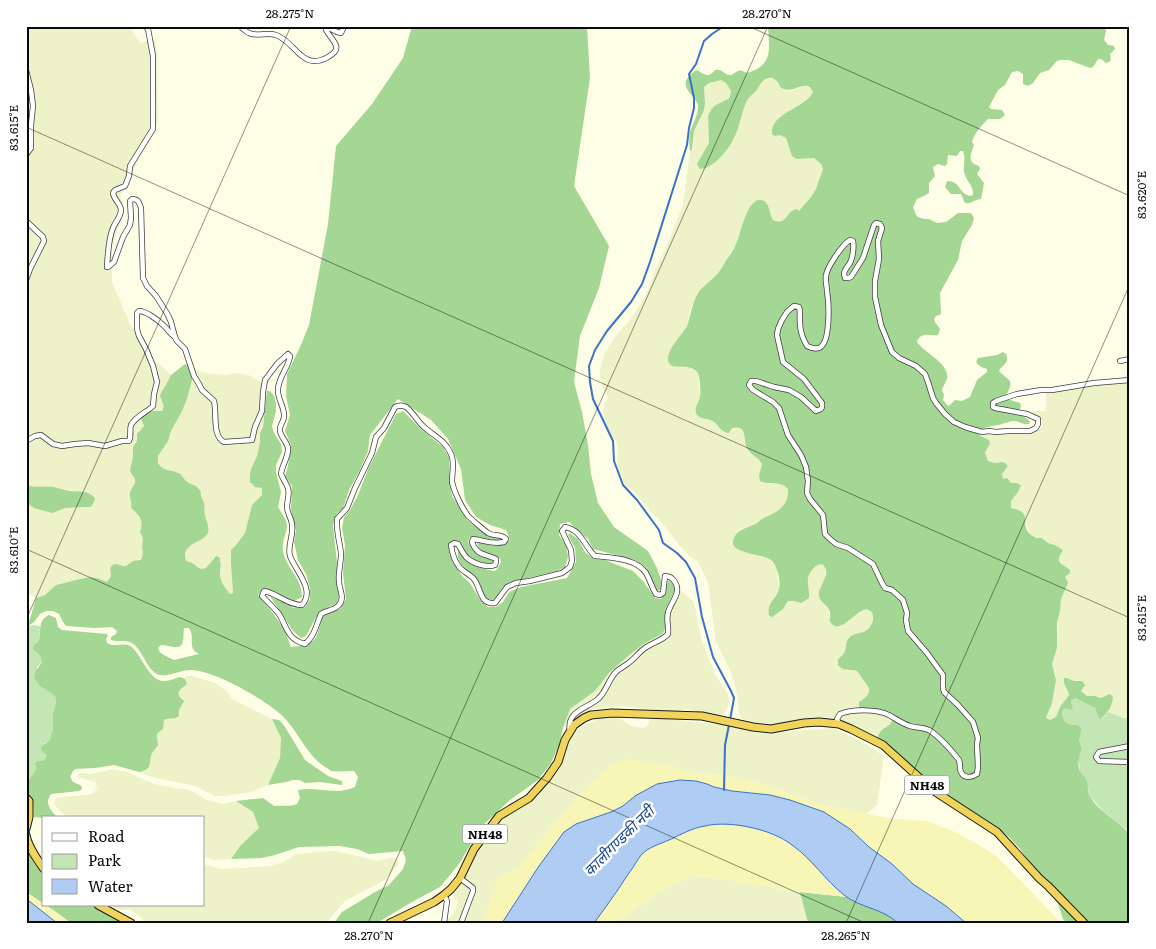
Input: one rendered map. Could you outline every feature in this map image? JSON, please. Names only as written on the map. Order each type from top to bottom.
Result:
[{"type":"highway","name":"NH48","points":[[390,923],[434,902],[451,889],[460,878],[474,849],[499,816],[529,798],[547,778],[558,762],[565,740],[574,725],[584,718],[612,713],[702,716],[770,729],[804,723],[830,723],[839,724],[851,729],[883,745],[934,790],[997,832],[1084,923]]},
{"type":"highway","points":[[26,798],[30,801],[26,829]]},
{"type":"highway","points":[[26,835],[30,846],[42,866]]},
{"type":"highway","points":[[100,906],[130,923]]},
{"type":"street","points":[[145,26],[148,29],[153,56],[153,129],[130,166],[125,186],[115,190],[113,193],[121,211],[120,217],[113,226],[107,266],[114,262],[130,225],[130,202],[132,199],[136,199],[141,208],[143,278],[164,308],[171,322],[175,337]]},
{"type":"street","points":[[240,26],[249,34],[277,35],[288,42],[303,57],[319,62],[334,54],[337,49],[336,44],[326,30],[327,28],[341,33],[343,29],[341,26]]},
{"type":"street","points":[[26,70],[32,97],[31,148],[26,155]]},
{"type":"street","points":[[26,221],[43,237],[44,241],[26,280]]},
{"type":"street","points":[[839,724],[837,719],[840,714],[847,711],[870,711],[888,715],[912,727],[928,730],[945,744],[959,760],[962,775],[972,777],[977,774],[978,738],[973,722],[944,692],[943,675],[908,631],[907,613],[903,600],[892,590],[885,588],[873,564],[848,548],[836,544],[825,534],[823,515],[807,493],[806,468],[801,455],[788,435],[779,408],[773,402],[753,390],[749,385],[751,381],[756,381],[789,390],[801,397],[816,410],[821,409],[822,403],[804,379],[783,362],[777,335],[782,320],[794,306],[799,307],[803,341],[807,346],[815,348],[819,348],[823,344],[828,320],[826,276],[844,244],[851,240],[854,244],[850,263],[844,272],[846,278],[848,278],[864,258],[874,225],[876,223],[880,224],[882,228],[878,241],[879,259],[874,297],[881,325],[892,352],[899,358],[916,366],[924,374],[936,403],[949,418],[965,427],[982,432],[1030,431],[1036,428],[1038,419],[1027,414],[1002,410],[993,406],[993,403],[1017,394],[1130,380]]},
{"type":"street","points":[[26,441],[39,435],[53,444],[62,446],[75,444],[105,446],[128,441],[131,437],[130,428],[132,423],[153,406],[157,384],[154,366],[137,329],[137,313],[139,311],[144,311],[163,324],[185,349],[194,376],[202,390],[214,402],[218,435],[219,439],[224,442],[252,440],[262,411],[265,380],[276,364],[288,354],[290,356],[289,362],[280,378],[278,388],[284,414],[280,432],[288,444],[281,474],[288,489],[287,508],[292,525],[289,546],[290,554],[304,582],[306,600],[302,605],[299,605],[284,600],[268,591],[264,591],[262,596],[279,615],[287,632],[300,643],[305,644],[312,637],[321,614],[334,609],[341,602],[342,595],[339,579],[341,551],[337,536],[337,519],[348,508],[355,488],[372,454],[376,437],[384,428],[395,406],[404,406],[424,428],[445,443],[451,453],[453,460],[452,484],[468,516],[489,534],[502,535],[506,539],[504,542],[499,543],[473,539],[472,542],[477,552],[496,559],[495,565],[492,567],[474,563],[463,554],[458,544],[454,543],[451,545],[460,568],[473,578],[480,595],[486,601],[495,604],[507,588],[516,583],[530,582],[564,572],[570,567],[572,557],[570,546],[562,531],[564,527],[571,529],[580,536],[594,556],[625,560],[642,569],[647,574],[656,594],[660,595],[663,593],[665,576],[674,580],[677,590],[668,612],[668,634],[663,639],[646,647],[614,674],[599,698],[580,709],[573,716],[569,726],[570,733]]},
{"type":"street","points":[[1120,361],[1130,359]]},
{"type":"street","points":[[1130,746],[1099,752],[1096,757],[1099,761],[1130,762]]},
{"type":"street","points":[[460,878],[473,888],[461,923]]},
{"type":"street","points":[[444,895],[447,901],[444,923]]},
{"type":"green space","points":[[26,26],[129,26],[140,43],[155,39],[158,120],[155,133],[148,142],[134,169],[127,189],[120,194],[124,212],[112,245],[112,282],[129,322],[150,359],[158,363],[171,375],[165,384],[161,398],[164,404],[162,412],[148,411],[141,419],[144,426],[139,431],[138,441],[133,447],[130,466],[135,483],[131,489],[131,508],[138,513],[142,520],[142,558],[125,567],[117,564],[111,573],[110,580],[107,582],[90,577],[76,580],[56,585],[45,595],[36,598],[26,592],[26,502],[61,509],[87,508],[74,491],[26,485]]},
{"type":"green space","points":[[412,26],[587,26],[590,78],[574,186],[609,246],[599,288],[580,336],[574,382],[582,412],[591,474],[598,503],[614,527],[648,551],[657,568],[661,580],[661,589],[657,591],[646,567],[635,560],[593,549],[588,539],[569,522],[560,524],[559,535],[566,545],[568,557],[565,567],[557,571],[511,582],[503,587],[493,601],[487,598],[475,579],[461,564],[458,550],[465,559],[474,565],[495,571],[501,562],[500,558],[482,551],[477,542],[494,546],[502,545],[510,540],[506,530],[490,525],[476,517],[465,500],[461,469],[448,439],[431,420],[398,399],[370,435],[368,451],[349,490],[343,509],[337,513],[333,525],[337,563],[336,579],[339,595],[337,604],[321,612],[306,636],[301,638],[293,631],[270,596],[294,608],[304,608],[310,600],[310,588],[306,574],[298,560],[294,542],[296,530],[291,509],[292,486],[285,476],[291,445],[285,431],[290,415],[286,396],[287,374],[309,325],[328,224],[336,146],[372,104],[403,58]]},
{"type":"green space","points":[[768,26],[1105,26],[1104,40],[1108,45],[1114,46],[1115,49],[1110,54],[1111,60],[1109,62],[1106,63],[1098,59],[1093,67],[1090,68],[1069,60],[1060,60],[1049,70],[1040,73],[1033,83],[1028,86],[1023,84],[1023,74],[1018,71],[1012,72],[1005,85],[998,90],[989,107],[1002,110],[1005,115],[1000,119],[988,119],[977,132],[972,142],[974,145],[970,157],[972,162],[979,166],[980,169],[977,174],[984,183],[981,199],[966,203],[961,194],[951,194],[945,187],[947,181],[952,182],[966,194],[973,195],[964,172],[964,154],[963,151],[960,151],[957,156],[948,155],[945,166],[938,164],[933,167],[935,176],[929,183],[929,193],[917,199],[913,207],[918,217],[937,223],[946,222],[958,213],[971,213],[974,218],[962,241],[958,260],[940,293],[941,312],[934,319],[940,329],[938,335],[923,336],[917,342],[945,368],[947,379],[942,390],[943,400],[948,406],[955,400],[962,401],[970,397],[977,380],[987,372],[987,369],[977,364],[978,358],[997,355],[1003,352],[1006,354],[1007,361],[999,371],[1010,381],[1007,399],[1020,403],[1019,412],[1030,422],[1027,424],[1012,421],[988,427],[982,429],[979,435],[989,440],[990,443],[985,453],[988,461],[994,463],[1003,462],[1008,466],[1002,474],[1003,479],[1007,478],[1011,483],[1021,485],[1011,501],[1011,508],[1022,512],[1029,533],[1063,550],[1059,561],[1070,570],[1070,573],[1065,577],[1068,583],[1061,599],[1057,623],[1057,648],[1052,664],[1056,680],[1052,703],[1046,718],[1050,720],[1056,717],[1060,707],[1069,695],[1064,678],[1082,681],[1085,685],[1081,691],[1087,696],[1101,698],[1110,694],[1113,697],[1112,704],[1101,719],[1095,708],[1075,698],[1071,701],[1073,707],[1071,710],[1065,708],[1062,712],[1067,723],[1078,725],[1082,729],[1079,740],[1082,748],[1079,767],[1087,780],[1090,796],[1098,807],[1130,835],[1130,923],[1067,923],[1063,919],[1058,904],[1021,850],[1009,837],[983,818],[944,795],[937,786],[917,773],[877,739],[881,731],[891,723],[893,716],[889,711],[861,709],[859,702],[868,694],[869,688],[857,671],[844,669],[838,665],[838,659],[844,653],[849,638],[864,632],[870,627],[873,620],[872,612],[867,609],[858,613],[841,626],[834,626],[830,620],[829,610],[819,596],[826,576],[825,568],[822,564],[817,565],[808,577],[809,598],[801,603],[788,601],[783,609],[772,617],[769,616],[769,608],[778,592],[780,584],[776,566],[767,558],[742,551],[733,545],[735,537],[740,531],[775,513],[784,505],[788,489],[779,484],[760,481],[759,475],[762,464],[746,447],[744,434],[741,429],[737,427],[732,428],[729,433],[722,430],[712,421],[697,415],[696,408],[700,392],[697,371],[688,367],[672,366],[669,364],[668,359],[673,346],[687,326],[698,293],[718,273],[734,248],[751,206],[759,200],[763,200],[767,204],[773,220],[784,220],[793,211],[797,209],[799,211],[811,197],[823,169],[821,164],[814,158],[797,159],[792,156],[786,138],[772,134],[776,121],[803,103],[813,92],[807,86],[790,90],[785,89],[780,87],[776,80],[768,78],[763,81],[748,99],[735,136],[726,151],[714,163],[700,169],[697,164],[709,143],[708,116],[714,106],[730,97],[731,91],[726,83],[721,80],[709,83],[704,87],[704,110],[694,131],[692,150],[690,151],[690,132],[697,115],[698,105],[686,87],[686,81],[697,70],[707,75],[717,70],[731,75],[740,70],[747,73],[762,66],[766,61],[769,49]]},
{"type":"green space","points":[[721,79],[730,88],[730,97],[714,106],[708,116],[709,143],[700,159],[739,126],[742,111],[748,99],[763,81],[775,79],[780,87],[785,90],[791,91],[804,86],[812,89],[813,92],[807,99],[779,117],[778,134],[786,138],[789,147],[797,159],[814,158],[821,164],[823,169],[816,189],[799,211],[787,215],[784,220],[778,222],[773,220],[768,205],[738,237],[737,243],[719,271],[697,294],[684,331],[678,367],[696,369],[698,374],[700,396],[696,413],[712,420],[718,427],[741,429],[744,434],[745,446],[751,454],[761,461],[762,464],[759,472],[769,484],[781,484],[789,489],[782,508],[757,523],[740,530],[732,543],[738,550],[770,559],[777,569],[779,590],[770,604],[774,615],[783,609],[788,601],[794,601],[809,594],[808,575],[816,565],[822,564],[826,568],[825,580],[820,588],[820,600],[829,611],[829,619],[838,627],[861,611],[867,609],[872,611],[874,617],[869,629],[848,639],[845,654],[838,659],[838,665],[839,668],[857,671],[869,688],[867,696],[877,710],[889,711],[893,716],[891,724],[879,733],[877,739],[863,730],[830,717],[810,718],[769,726],[742,719],[739,714],[737,693],[731,672],[716,642],[708,583],[698,562],[689,556],[660,520],[649,511],[623,481],[617,462],[618,449],[616,441],[608,430],[603,411],[608,398],[602,387],[600,377],[603,359],[615,337],[631,319],[645,297],[671,236],[683,204],[690,151],[693,150],[694,131],[701,116],[705,100],[704,87]]},
{"type":"green space","points":[[185,364],[195,369],[187,399],[168,441],[158,456],[158,463],[164,469],[181,474],[186,481],[196,486],[200,491],[208,532],[206,536],[187,549],[185,554],[186,561],[202,569],[206,568],[216,556],[219,557],[221,580],[230,594],[233,593],[231,550],[245,533],[252,505],[262,495],[262,488],[255,487],[250,482],[250,475],[260,442],[267,391],[270,391],[274,396],[276,411],[272,426],[281,444],[282,452],[276,465],[281,492],[278,507],[287,525],[283,551],[286,561],[298,580],[302,597],[294,601],[264,588],[258,595],[282,626],[291,647],[306,645],[311,642],[317,635],[323,615],[340,609],[346,599],[343,573],[345,545],[342,528],[344,517],[358,495],[369,467],[396,414],[403,411],[443,447],[449,457],[452,496],[467,520],[483,533],[502,537],[501,540],[497,540],[470,537],[468,542],[474,550],[485,558],[494,561],[494,563],[488,564],[470,558],[462,546],[456,542],[450,546],[453,563],[488,607],[496,607],[503,602],[509,592],[521,587],[567,578],[576,562],[575,548],[568,535],[570,533],[578,539],[585,552],[594,559],[605,560],[633,571],[655,598],[661,599],[669,580],[674,585],[674,592],[666,609],[665,629],[662,634],[645,643],[628,656],[609,673],[595,691],[570,709],[559,745],[551,763],[538,780],[510,800],[481,827],[459,864],[440,887],[377,923],[334,923],[342,912],[389,885],[403,869],[406,860],[403,851],[369,854],[357,849],[340,846],[299,847],[261,858],[231,859],[240,846],[259,828],[253,812],[236,801],[263,798],[274,806],[294,805],[297,804],[300,798],[298,790],[341,791],[355,787],[358,777],[354,771],[331,771],[325,767],[311,755],[285,718],[270,706],[225,680],[193,670],[163,675],[155,673],[138,649],[130,642],[111,640],[111,637],[117,631],[112,627],[66,626],[59,614],[53,611],[46,611],[40,614],[28,626],[36,598],[45,595],[56,585],[90,577],[107,582],[111,576],[110,568],[112,565],[125,566],[142,558],[143,538],[140,532],[141,521],[137,513],[131,508],[130,497],[135,483],[130,470],[133,447],[137,441],[137,434],[144,426],[141,419],[142,416],[148,411],[162,411],[163,405],[160,395],[171,375]],"holes":[[[184,628],[189,628],[192,635],[193,648],[199,654],[174,660],[159,651],[158,648],[161,645],[180,646],[183,641]]]},
{"type":"green space","points":[[195,369],[205,373],[249,375],[260,382],[267,391],[263,427],[260,433],[257,456],[251,469],[250,482],[255,487],[262,487],[262,495],[252,505],[245,533],[231,550],[233,593],[230,594],[222,585],[220,574],[221,560],[216,556],[206,568],[202,569],[185,561],[187,548],[192,543],[202,539],[209,527],[205,517],[204,503],[200,490],[195,485],[187,483],[180,474],[163,469],[157,459],[168,441],[187,399]]},
{"type":"green space","points":[[1130,382],[1130,718],[1108,712],[1111,706],[1110,694],[1101,698],[1087,696],[1081,691],[1084,687],[1079,680],[1074,681],[1067,678],[1065,687],[1069,695],[1057,716],[1048,720],[1046,718],[1052,703],[1056,677],[1052,664],[1057,648],[1058,619],[1061,599],[1066,589],[1065,577],[1068,568],[1059,561],[1063,550],[1042,538],[1036,539],[1029,533],[1025,516],[1011,508],[1011,483],[1008,479],[1003,479],[1002,477],[1008,466],[1001,462],[994,463],[988,461],[985,453],[988,447],[980,437],[983,434],[1034,433],[1043,426],[1040,418],[1033,414],[1034,411],[1046,411],[1046,393],[1095,385]]},
{"type":"green space","points":[[26,485],[84,492],[95,498],[90,507],[65,508],[52,513],[34,508],[26,502]]},
{"type":"green space","points":[[674,585],[694,602],[702,642],[716,676],[728,694],[730,703],[724,715],[713,715],[684,709],[675,712],[621,706],[592,709],[563,728],[570,709],[595,691],[609,673],[628,656],[645,643],[662,634],[666,609],[674,592]]},
{"type":"green space","points":[[49,615],[56,618],[58,627],[62,630],[107,634],[107,643],[130,646],[134,649],[154,677],[167,681],[180,677],[185,679],[187,684],[179,692],[179,696],[184,701],[179,710],[179,716],[164,720],[163,729],[157,736],[158,745],[152,755],[148,769],[139,772],[114,765],[75,769],[70,777],[82,789],[51,794],[48,804],[56,816],[42,816],[42,818],[34,817],[33,799],[26,794],[26,784],[37,769],[35,763],[45,759],[46,755],[41,750],[41,747],[50,740],[56,702],[55,696],[40,686],[34,678],[42,662],[40,656],[33,649],[39,640],[42,622]]},
{"type":"green space","points":[[34,625],[40,626],[39,640],[36,642],[35,651],[40,656],[42,662],[37,667],[40,686],[55,696],[56,702],[50,740],[44,744],[45,759],[26,784],[26,628]]},
{"type":"green space","points":[[187,676],[215,683],[228,692],[232,699],[272,719],[281,738],[280,758],[268,785],[251,792],[215,796],[195,786],[152,777],[139,772],[150,764],[151,755],[157,741],[156,736],[164,720],[172,719],[180,714],[179,710],[183,699],[178,693],[184,687],[186,681],[184,678]]},
{"type":"green space","points":[[1075,698],[1095,708],[1102,719],[1108,712],[1124,718],[1130,718],[1130,835],[1127,830],[1102,810],[1090,796],[1087,780],[1080,772],[1079,758],[1082,746],[1079,740],[1082,729],[1078,725],[1067,723],[1062,712],[1065,708],[1071,710],[1071,701]]},
{"type":"green space","points":[[608,716],[616,716],[631,726],[644,728],[648,725],[650,717],[783,732],[832,728],[859,740],[884,756],[877,805],[866,814],[824,806],[767,786],[717,774],[705,776],[671,766],[539,842],[517,870],[500,876],[483,923],[448,923],[447,920],[454,913],[458,902],[453,895],[482,846],[496,827],[506,815],[559,765],[576,730],[590,722]]},
{"type":"green space","points":[[272,719],[279,720],[285,727],[305,760],[328,776],[342,781],[342,785],[320,782],[305,783],[293,780],[268,785],[280,758],[281,738]]},
{"type":"green space","points":[[112,769],[127,772],[154,784],[187,789],[207,800],[223,804],[236,801],[253,812],[259,828],[240,846],[231,859],[215,860],[205,857],[205,816],[67,816],[62,813],[54,804],[55,799],[94,793],[97,788],[95,782],[77,777],[77,775],[82,773],[92,774]]},
{"type":"green space","points":[[26,844],[42,871],[42,903],[26,892]]},
{"type":"green space","points":[[330,851],[378,861],[396,858],[399,863],[383,881],[345,901],[326,923],[145,923],[141,917],[129,909],[120,910],[111,906],[205,906],[205,864],[221,869],[272,866],[296,854]]},
{"type":"green space","points":[[689,876],[729,880],[800,892],[808,923],[614,923],[659,892]]},
{"type":"green space","points":[[800,892],[847,897],[894,918],[898,923],[808,923]]},
{"type":"green space","points":[[47,906],[93,906],[122,923],[71,923]]},
{"type":"sand","points":[[626,759],[672,766],[705,776],[717,774],[767,786],[824,806],[895,819],[927,821],[953,831],[996,856],[1061,923],[966,923],[913,884],[850,829],[824,812],[770,795],[732,791],[707,784],[635,796],[623,806],[596,818],[539,866],[502,923],[483,923],[500,876],[517,870],[587,786],[604,770]]},
{"type":"sand","points":[[732,824],[757,829],[781,838],[799,850],[847,897],[689,876],[659,892],[614,923],[594,923],[643,854],[652,847],[705,825]]},
{"type":"sand","points":[[26,892],[42,903],[42,906],[47,906],[71,923],[57,923],[26,899]]},
{"type":"water","name":"कालीगण्डकी नदी","points":[[680,780],[696,781],[732,791],[770,795],[824,812],[850,829],[913,884],[946,906],[966,923],[898,923],[885,914],[857,903],[844,895],[806,857],[784,839],[750,827],[715,824],[695,828],[655,846],[640,856],[594,923],[502,923],[539,866],[564,832],[576,824],[623,806],[635,796],[657,784]]},
{"type":"water","points":[[26,899],[29,901],[57,923],[26,923]]},
{"type":"waterway","points":[[724,26],[704,41],[696,64],[689,74],[694,108],[687,145],[642,284],[631,302],[607,331],[595,350],[589,366],[593,399],[613,441],[614,461],[623,485],[637,500],[659,530],[663,543],[686,562],[695,578],[702,617],[713,657],[734,698],[730,720]]},
{"type":"waterway","points":[[724,790],[725,745],[729,725]]}]
